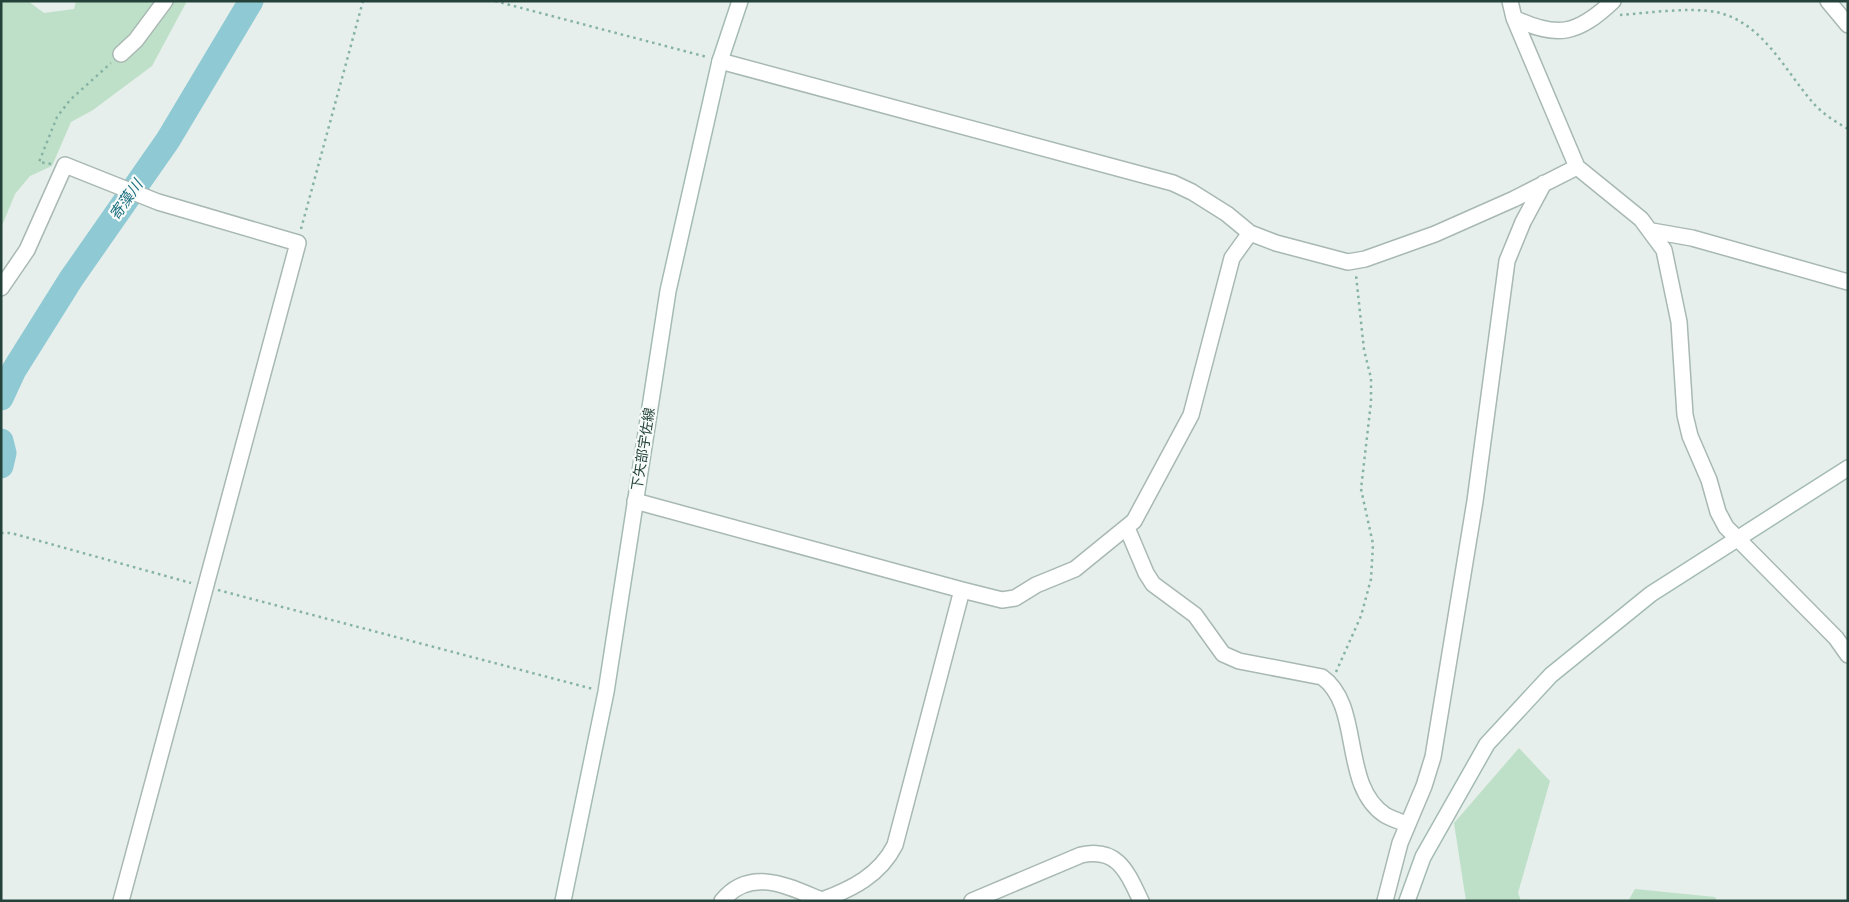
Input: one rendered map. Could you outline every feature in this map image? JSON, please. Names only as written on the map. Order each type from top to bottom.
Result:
[{"type":"street","points":[[121,54],[136,40],[165,1]]},
{"type":"street","name":"下矢部宇佐線","points":[[563,901],[606,692],[668,292],[720,61],[740,1]]},
{"type":"street","points":[[1510,1],[1514,18],[1577,167],[1624,203],[1652,231],[1664,250],[1672,284],[1682,345],[1682,390],[1690,436],[1709,480],[1718,512],[1736,540],[1764,564],[1836,638],[1848,655]]},
{"type":"street","points":[[1514,18],[1531,26],[1559,31],[1587,24],[1614,1]]},
{"type":"street","points":[[1828,1],[1848,25]]},
{"type":"street","points":[[720,61],[1166,181],[1192,192],[1227,214],[1250,233],[1285,246],[1338,260],[1355,262],[1435,234],[1577,167]]},
{"type":"street","points":[[1,288],[27,250],[65,165],[158,202],[298,243],[120,901]]},
{"type":"street","points":[[1385,901],[1407,824],[1424,786],[1432,757],[1474,510],[1507,261],[1523,222],[1544,183]]},
{"type":"street","points":[[1652,231],[1692,238],[1848,282]]},
{"type":"street","points":[[635,501],[962,590],[1002,600],[1015,598],[1036,585],[1075,570],[1103,544],[1127,528],[1140,512],[1191,415],[1232,258],[1250,233]]},
{"type":"street","points":[[1407,901],[1423,857],[1488,744],[1551,675],[1651,594],[1848,468]]},
{"type":"street","points":[[1127,528],[1146,573],[1153,584],[1195,615],[1223,654],[1239,661],[1322,677],[1331,683],[1337,693],[1346,721],[1354,763],[1373,802],[1385,814],[1407,824]]},
{"type":"street","points":[[722,901],[738,887],[765,881],[772,881],[823,900],[848,890],[876,872],[887,860],[895,845],[962,590]]},
{"type":"street","points":[[972,901],[1081,855],[1093,852],[1111,857],[1126,870],[1141,901]]},
{"type":"path","points":[[298,243],[363,1]]},
{"type":"path","points":[[495,1],[720,61]]},
{"type":"path","points":[[1596,17],[1654,12],[1715,12],[1738,20],[1756,30],[1816,106],[1848,129]]},
{"type":"path","points":[[65,165],[39,162],[57,117],[70,100],[121,54]]},
{"type":"path","points":[[1331,683],[1361,616],[1371,579],[1373,544],[1361,489],[1371,402],[1371,378],[1364,350],[1355,262]]},
{"type":"path","points":[[1,532],[12,533],[205,587],[606,692]]},
{"type":"green space","points":[[1,1],[28,1],[44,13],[74,9],[76,1],[187,1],[152,66],[93,110],[71,122],[52,166],[30,176],[15,194],[1,228]]},
{"type":"green space","points":[[1519,748],[1550,781],[1518,893],[1521,901],[1466,901],[1454,823]]},
{"type":"green space","points":[[1635,889],[1715,897],[1717,901],[1628,901]]},
{"type":"waterway","name":"寄藻川","points":[[1,398],[14,370],[71,279],[168,140],[251,1]]},
{"type":"waterway","name":"寄藻川","points":[[1,441],[4,453],[1,466]]}]
